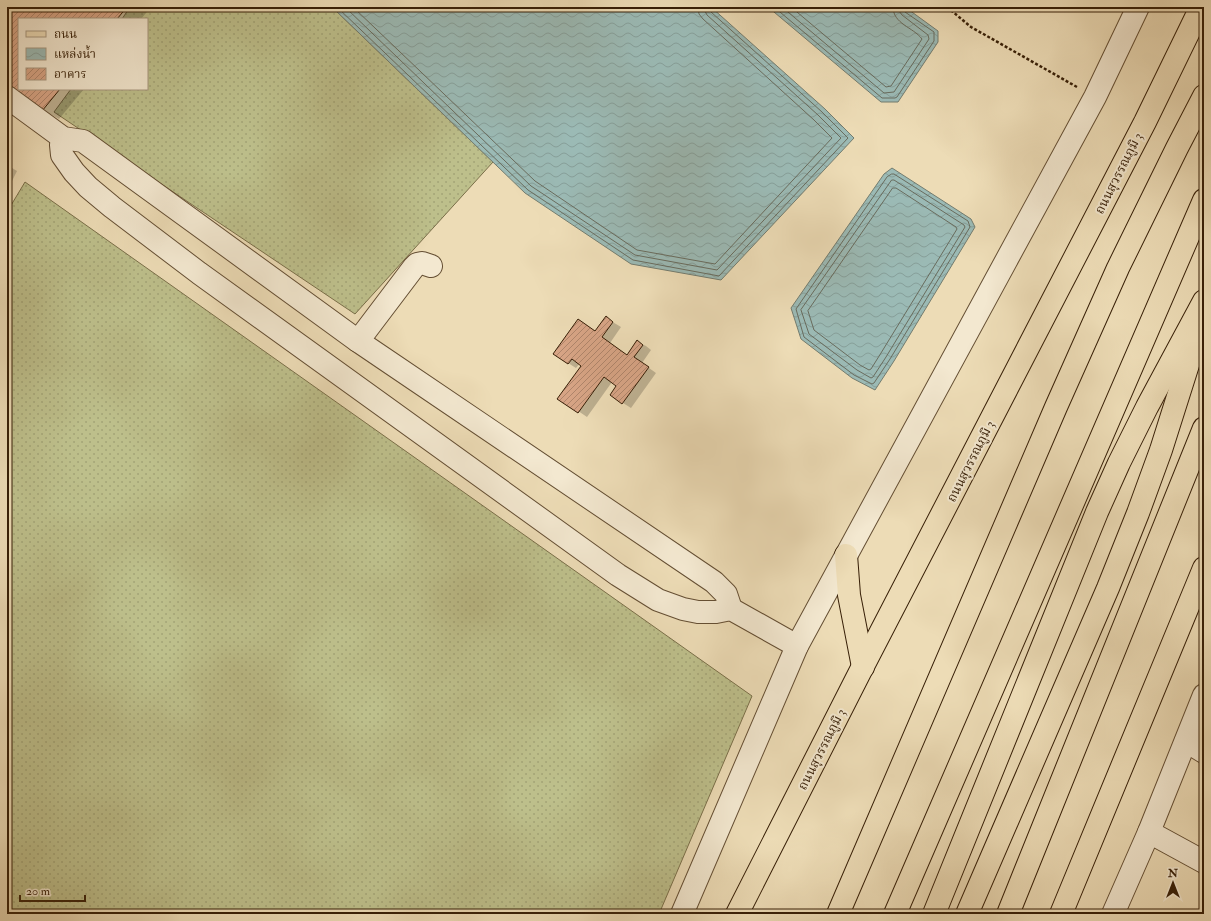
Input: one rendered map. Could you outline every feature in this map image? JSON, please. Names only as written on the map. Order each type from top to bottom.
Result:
[{"type":"main road","name":"ถนนสุวรรณภูมิ 3","points":[[737,914],[1145,122],[1201,7]]},
{"type":"main road","points":[[838,914],[1056,406],[1118,268],[1204,96]]},
{"type":"main road","points":[[894,914],[1204,200]]},
{"type":"main road","points":[[934,914],[1100,505],[1119,463],[1204,301]]},
{"type":"main road","points":[[968,914],[1105,595],[1138,513],[1175,407],[1204,314]]},
{"type":"main road","points":[[1008,914],[1204,428]]},
{"type":"main road","points":[[846,555],[849,595],[863,667]]},
{"type":"main road","points":[[1061,914],[1204,568]]},
{"type":"street","points":[[682,914],[797,646],[1095,97],[1138,7]]},
{"type":"street","points":[[7,97],[63,138],[83,140],[358,340],[714,582],[726,594],[730,609]]},
{"type":"street","points":[[63,138],[61,145],[62,155],[74,172],[88,187],[112,207],[205,278],[618,575],[658,600],[683,609],[698,612],[716,612],[730,609],[797,646]]},
{"type":"street","points":[[358,340],[414,267],[417,264],[422,263],[430,266]]},
{"type":"street","points":[[1113,914],[1149,832],[1195,746],[1204,695]]},
{"type":"street","points":[[1149,832],[1204,862]]},
{"type":"path","points":[[947,7],[971,27],[1095,97]]},
{"type":"green space","points":[[130,7],[332,7],[493,162],[355,314],[54,112],[70,90],[148,90],[148,18],[123,18]]},
{"type":"green space","points":[[25,182],[752,696],[659,914],[7,914],[7,212]]},
{"type":"water","points":[[332,7],[711,7],[825,109],[854,138],[721,280],[631,264],[525,193]]},
{"type":"water","points":[[768,7],[905,7],[938,31],[938,42],[898,102],[881,102]]},
{"type":"water","points":[[892,168],[971,219],[975,227],[875,390],[852,378],[801,339],[791,308],[884,174]]},
{"type":"building","points":[[7,7],[127,7],[118,18],[18,18],[18,90],[59,90],[42,111],[7,87]]},
{"type":"building","points":[[606,316],[613,322],[602,337],[627,355],[637,340],[643,345],[634,357],[649,367],[622,404],[610,395],[616,386],[604,377],[578,413],[557,399],[581,366],[572,359],[568,364],[553,354],[578,319],[595,331]]}]
